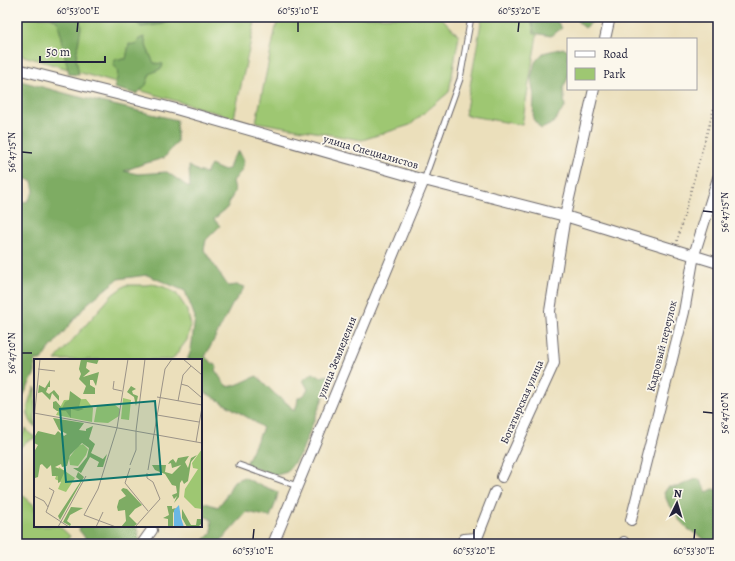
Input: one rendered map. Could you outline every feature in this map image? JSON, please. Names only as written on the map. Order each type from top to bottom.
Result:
[{"type":"street","points":[[605,38],[610,17]]},
{"type":"street","name":"улица Специалистов","points":[[17,69],[176,109],[424,180],[565,216],[718,263]]},
{"type":"street","name":"Богатырская улица","points":[[502,477],[554,363],[550,312],[565,216],[594,90]]},
{"type":"street","name":"Кадровый переулок","points":[[631,520],[684,312],[694,255],[718,178]]},
{"type":"street","name":"улица Земледелия","points":[[274,544],[424,180]]},
{"type":"street","points":[[462,544],[464,539],[477,538],[495,492]]},
{"type":"street","points":[[142,544],[152,530]]},
{"type":"lane","points":[[424,180],[460,79],[471,17]]},
{"type":"lane","points":[[239,465],[297,486]]},
{"type":"path","points":[[675,250],[718,93]]},
{"type":"green space","points":[[17,17],[256,17],[234,118],[17,54]]},
{"type":"green space","points":[[51,17],[80,17],[81,28],[76,58],[79,75],[69,74],[58,22]]},
{"type":"green space","points":[[129,17],[179,17],[163,24],[141,27]]},
{"type":"green space","points":[[278,17],[441,17],[459,36],[449,92],[410,125],[362,140],[256,122]]},
{"type":"green space","points":[[482,17],[540,17],[522,125],[465,115]]},
{"type":"green space","points":[[531,17],[554,17],[562,28],[551,36],[534,33]]},
{"type":"green space","points":[[576,17],[598,17],[585,28],[578,22]]},
{"type":"green space","points":[[144,37],[154,63],[163,64],[162,68],[150,74],[146,85],[137,94],[114,88],[118,73],[113,64],[116,59],[126,59],[129,44],[136,45],[139,39]]},
{"type":"green space","points":[[563,48],[567,50],[567,80],[563,88],[565,107],[552,124],[541,129],[533,119],[534,96],[531,78],[535,62],[543,53]]},
{"type":"green space","points":[[17,80],[75,96],[177,120],[177,142],[164,158],[124,171],[138,174],[167,172],[190,188],[189,166],[206,173],[211,165],[222,170],[229,169],[232,159],[239,151],[244,161],[242,170],[233,181],[235,190],[227,208],[214,219],[220,226],[206,240],[204,250],[228,286],[237,285],[245,287],[232,305],[205,357],[217,367],[215,370],[227,386],[237,385],[257,376],[294,411],[298,398],[305,394],[308,389],[303,380],[313,373],[320,377],[330,375],[324,395],[301,453],[287,472],[277,475],[246,464],[263,428],[202,391],[202,359],[187,359],[192,343],[195,317],[185,291],[147,275],[118,279],[88,303],[43,359],[34,359],[34,375],[20,402],[21,425],[17,431],[17,204],[28,201],[34,191],[32,181],[17,176]]},
{"type":"green space","points":[[153,284],[164,287],[176,293],[186,308],[191,325],[187,340],[173,359],[56,359],[113,294],[126,285]]},
{"type":"green space","points":[[34,389],[34,426],[31,422],[28,412],[30,397]]},
{"type":"green space","points":[[26,428],[30,434],[34,436],[34,438],[26,442],[20,448],[17,448],[17,440]]},
{"type":"green space","points":[[244,477],[278,492],[270,517],[247,512],[218,544],[200,544],[212,532],[211,519],[202,515],[202,502],[218,507],[225,498],[234,481]]},
{"type":"green space","points":[[699,479],[707,492],[713,489],[718,490],[718,544],[712,544],[688,529],[679,520],[668,503],[664,493],[668,487],[677,487]]},
{"type":"green space","points":[[17,490],[34,505],[34,527],[60,527],[70,536],[64,544],[17,544]]},
{"type":"green space","points":[[80,527],[137,527],[139,538],[136,544],[92,544],[79,530]]}]
